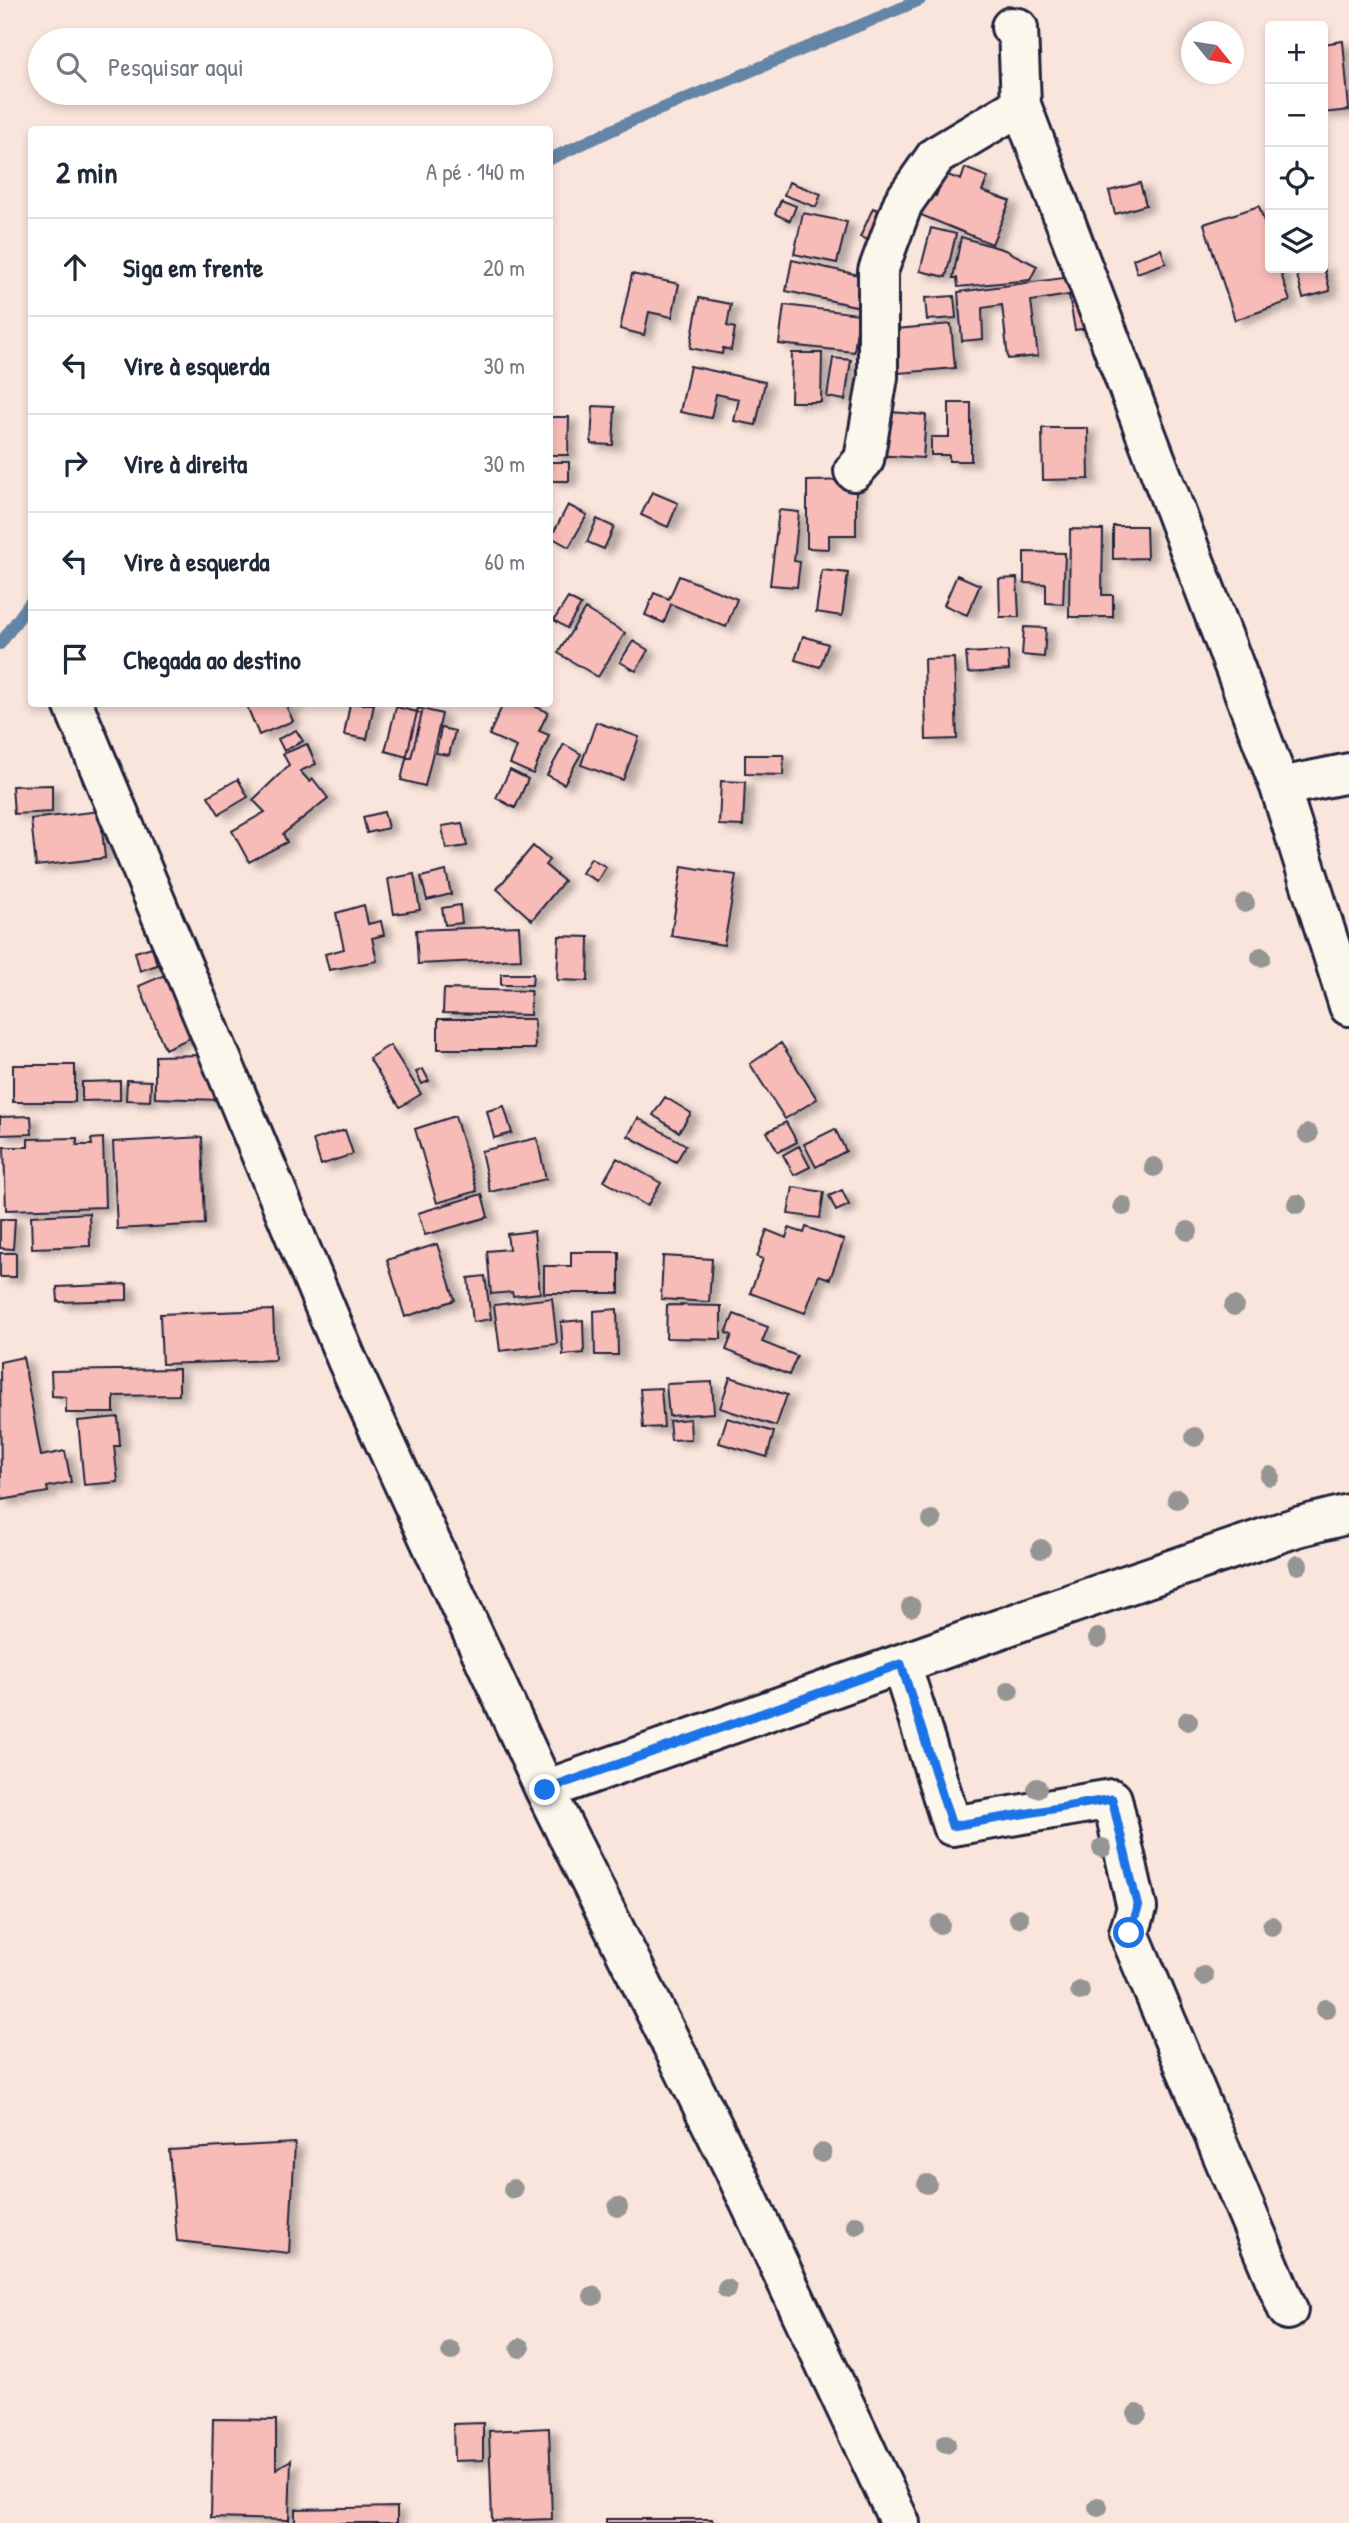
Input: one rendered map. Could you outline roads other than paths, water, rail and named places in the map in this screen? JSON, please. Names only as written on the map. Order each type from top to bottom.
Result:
[{"type":"street","points":[[1011,27],[1018,28],[1021,105],[1280,788],[1349,1006]]},
{"type":"street","points":[[854,471],[864,460],[878,376],[878,271],[903,204],[936,156],[1021,105]]},
{"type":"street","points":[[74,707],[347,1360],[545,1790],[734,2169],[900,2523]]},
{"type":"street","points":[[1280,788],[1349,773]]},
{"type":"street","points":[[545,1790],[1297,1527],[1349,1514]]},
{"type":"street","points":[[901,1664],[952,1826],[1112,1799],[1138,1908],[1129,1933],[1288,2310]]},
{"type":"waterway","points":[[553,158],[623,125],[920,0]]},
{"type":"waterway","points":[[0,644],[28,606]]}]
